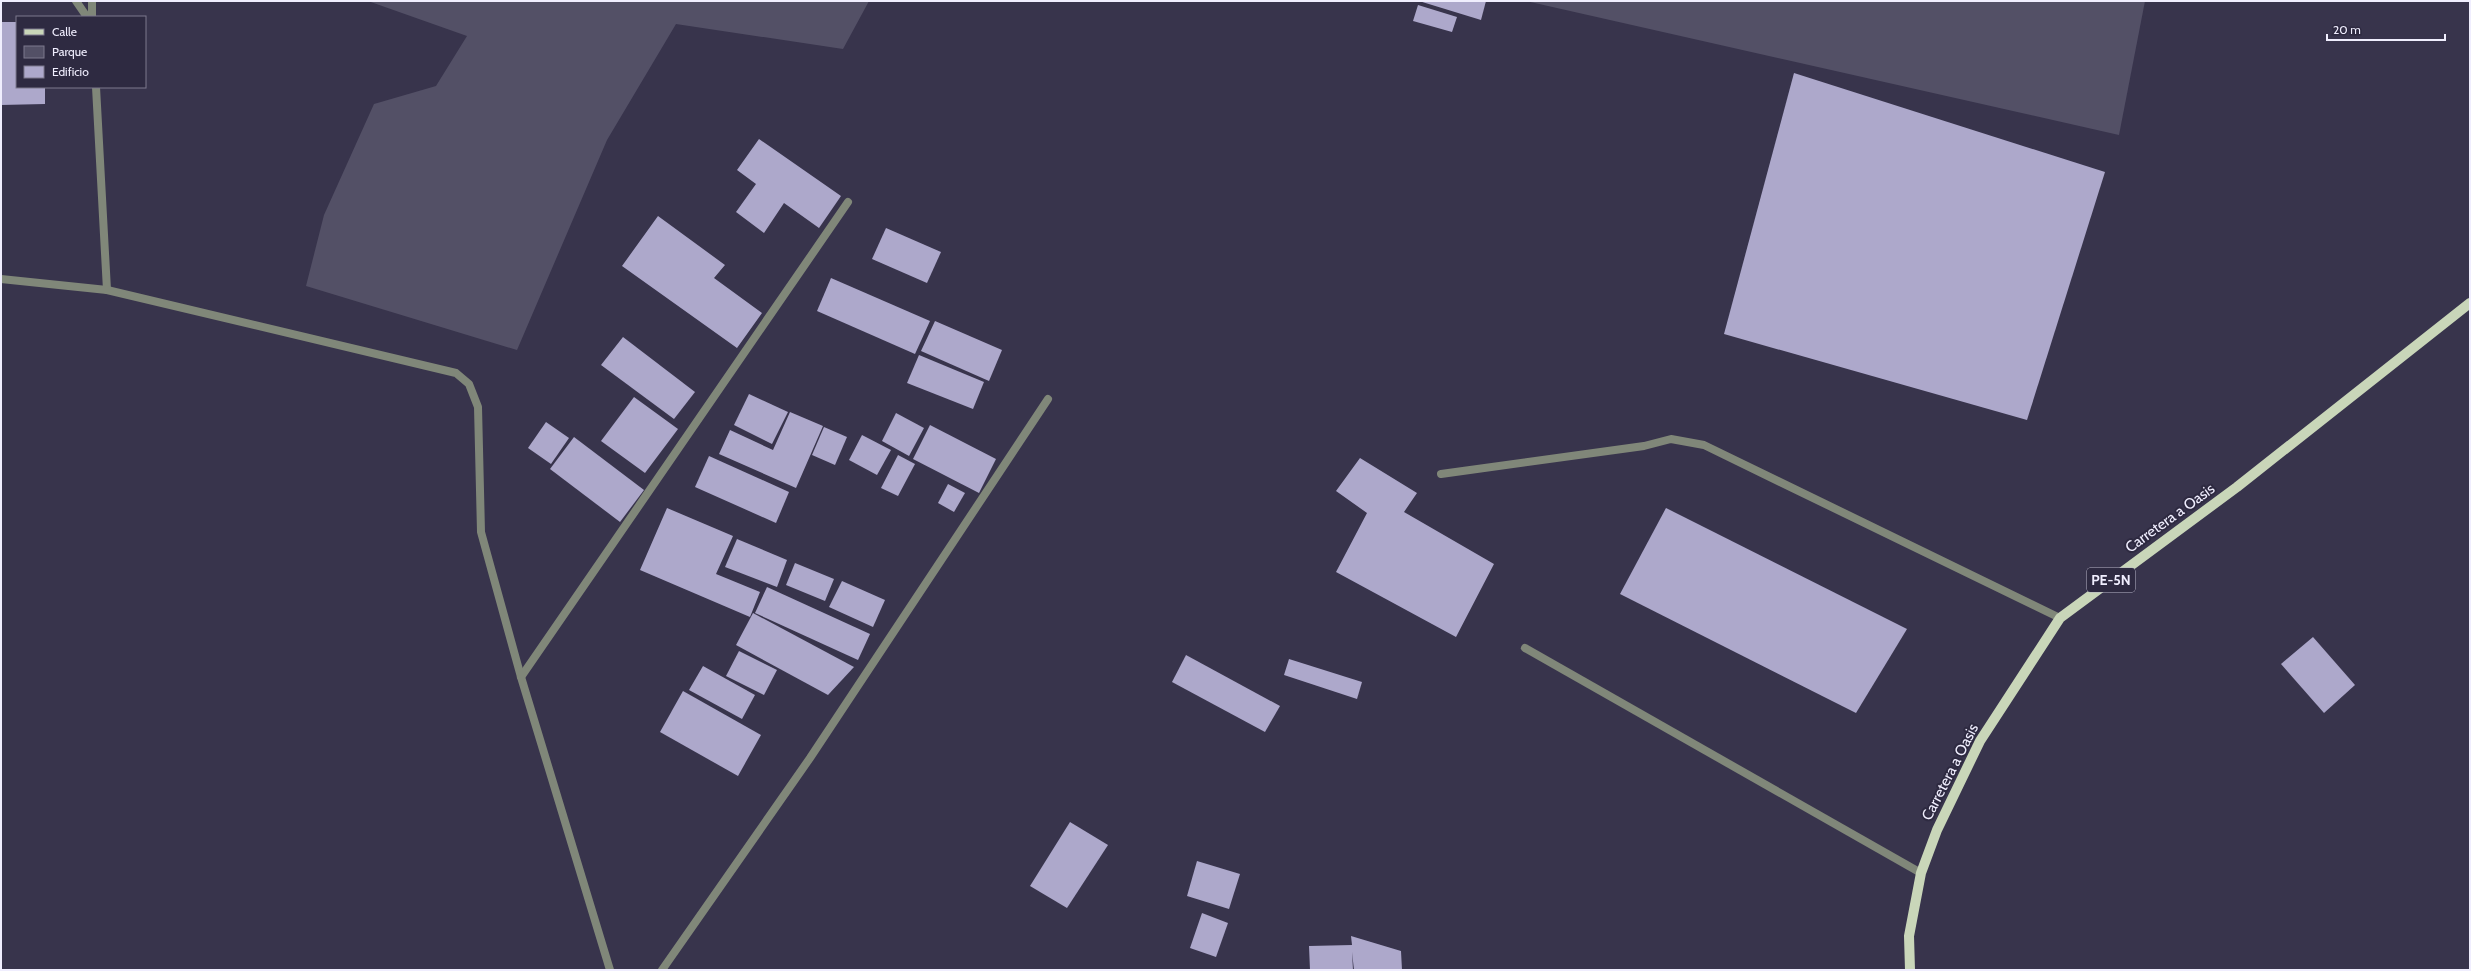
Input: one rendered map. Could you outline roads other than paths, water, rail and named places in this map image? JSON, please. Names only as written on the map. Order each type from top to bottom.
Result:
[{"type":"main road","name":"Carretera a Oasis","points":[[1910,970],[1909,936],[1921,873],[1936,830],[1980,741],[2060,618],[2237,487],[2470,303]]},
{"type":"street","points":[[76,1],[86,16]]},
{"type":"street","points":[[92,1],[92,16]]},
{"type":"street","points":[[96,88],[107,290]]},
{"type":"street","points":[[521,677],[848,202]]},
{"type":"street","points":[[1,279],[107,290],[456,373],[470,384],[478,407],[481,532],[521,677],[610,970]]},
{"type":"street","points":[[662,970],[810,758],[1048,399]]},
{"type":"street","points":[[1441,474],[1644,446],[1672,439],[1704,445],[2060,618]]},
{"type":"street","points":[[1525,648],[1921,873]]}]
